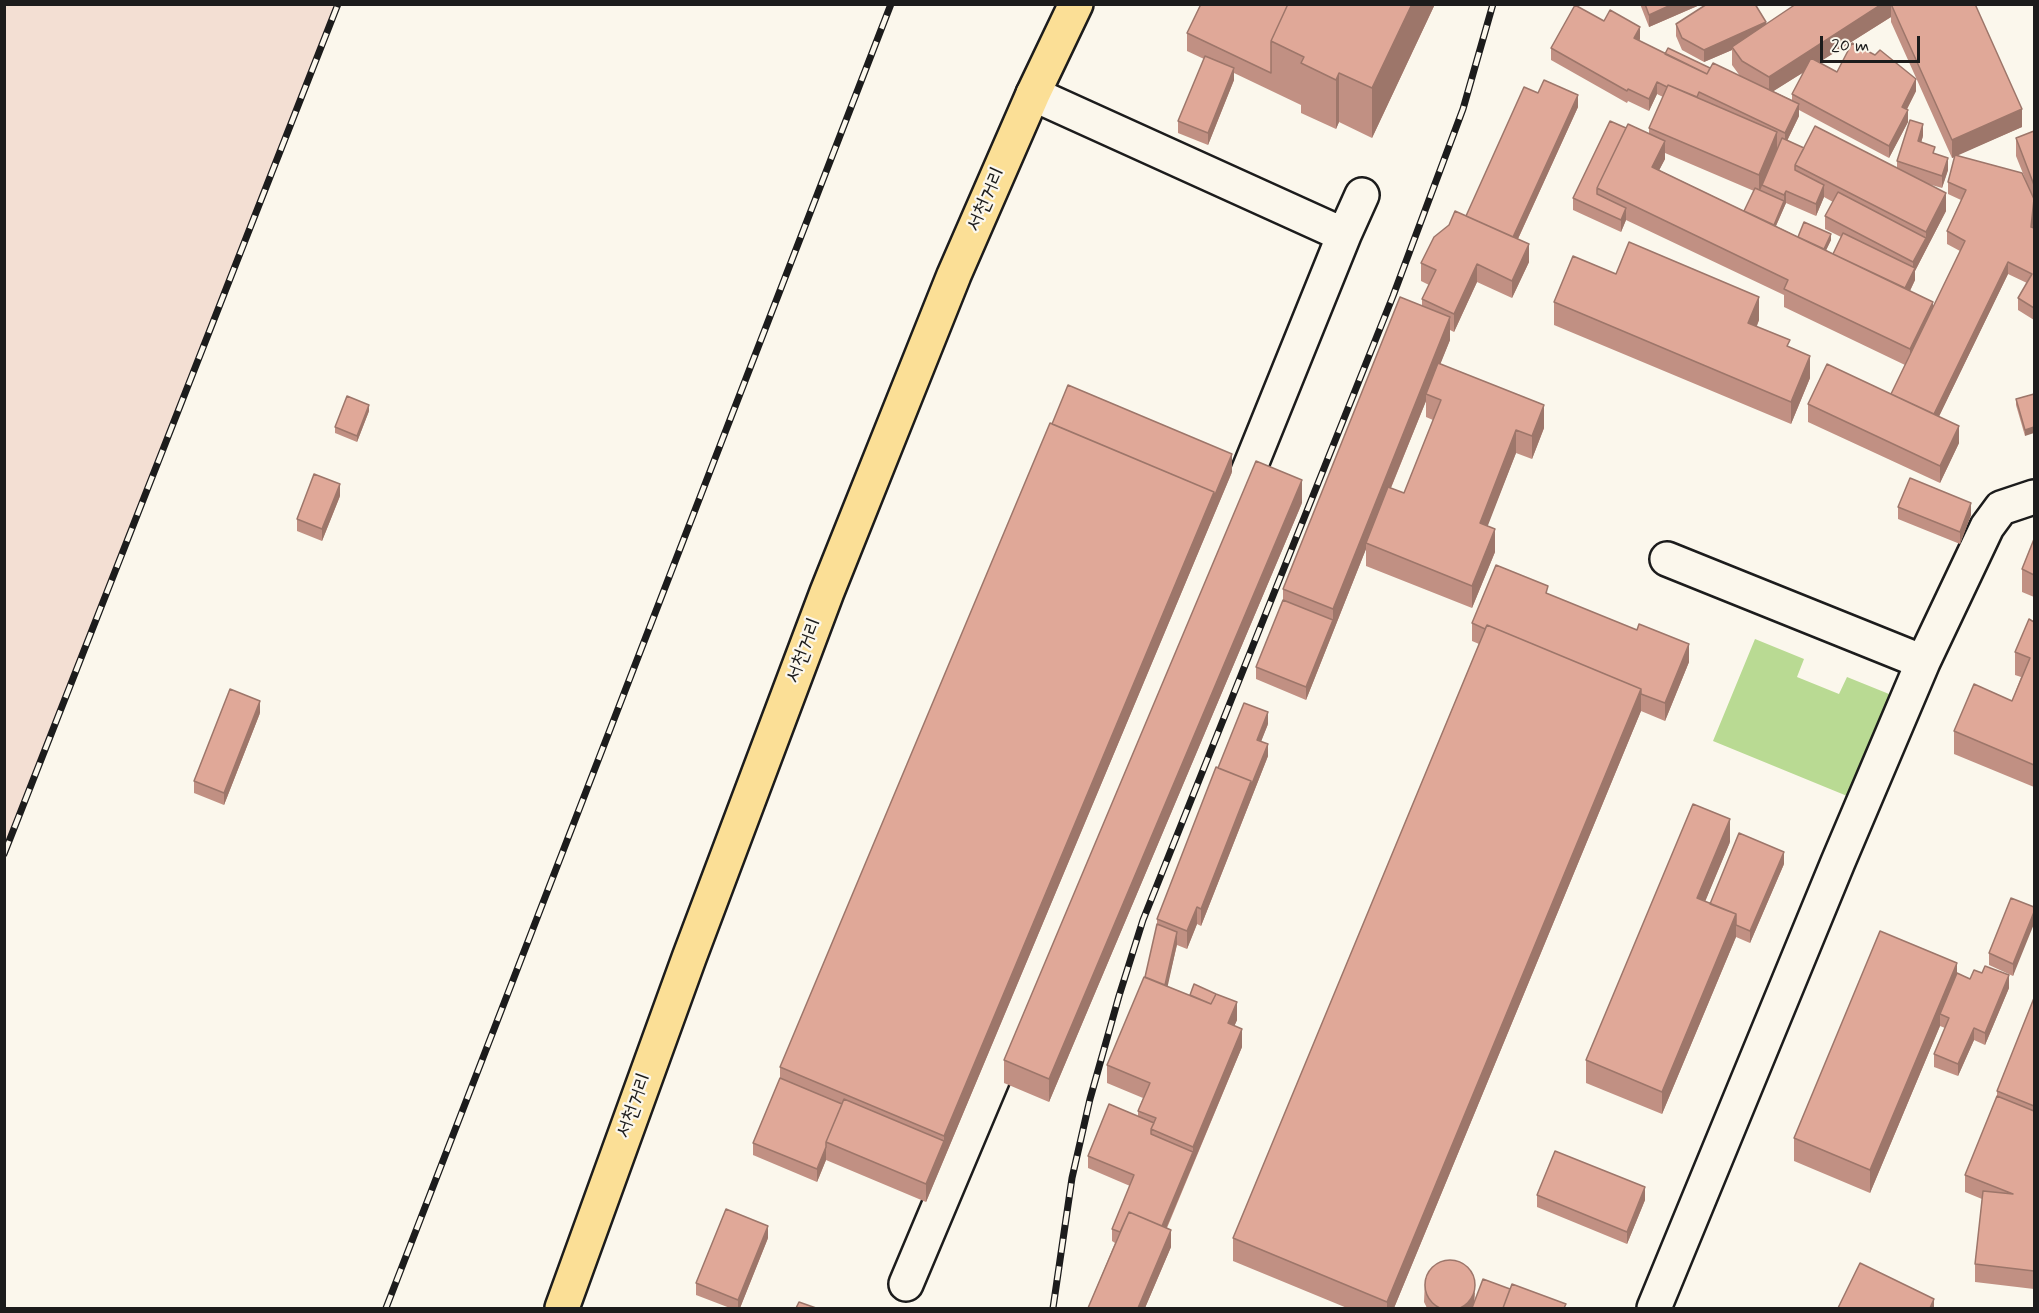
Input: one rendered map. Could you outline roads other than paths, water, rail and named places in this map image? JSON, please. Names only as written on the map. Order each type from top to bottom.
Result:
[{"type":"main road","name":"서천거리","points":[[562,1308],[689,958],[827,592],[954,275],[1033,93],[1076,4]]},
{"type":"street","points":[[1033,93],[1344,235]]},
{"type":"street","points":[[906,1284],[1233,509],[1362,195]]},
{"type":"street","points":[[1654,1308],[1833,873],[1923,662],[1987,527],[2001,508],[2034,497]]},
{"type":"street","points":[[1667,559],[1923,662]]},
{"type":"railway","points":[[4,854],[338,4]]},
{"type":"railway","points":[[386,1308],[891,4]]},
{"type":"railway","points":[[1053,1308],[1072,1178],[1090,1099],[1143,920],[1393,296],[1463,109],[1493,4]]}]
